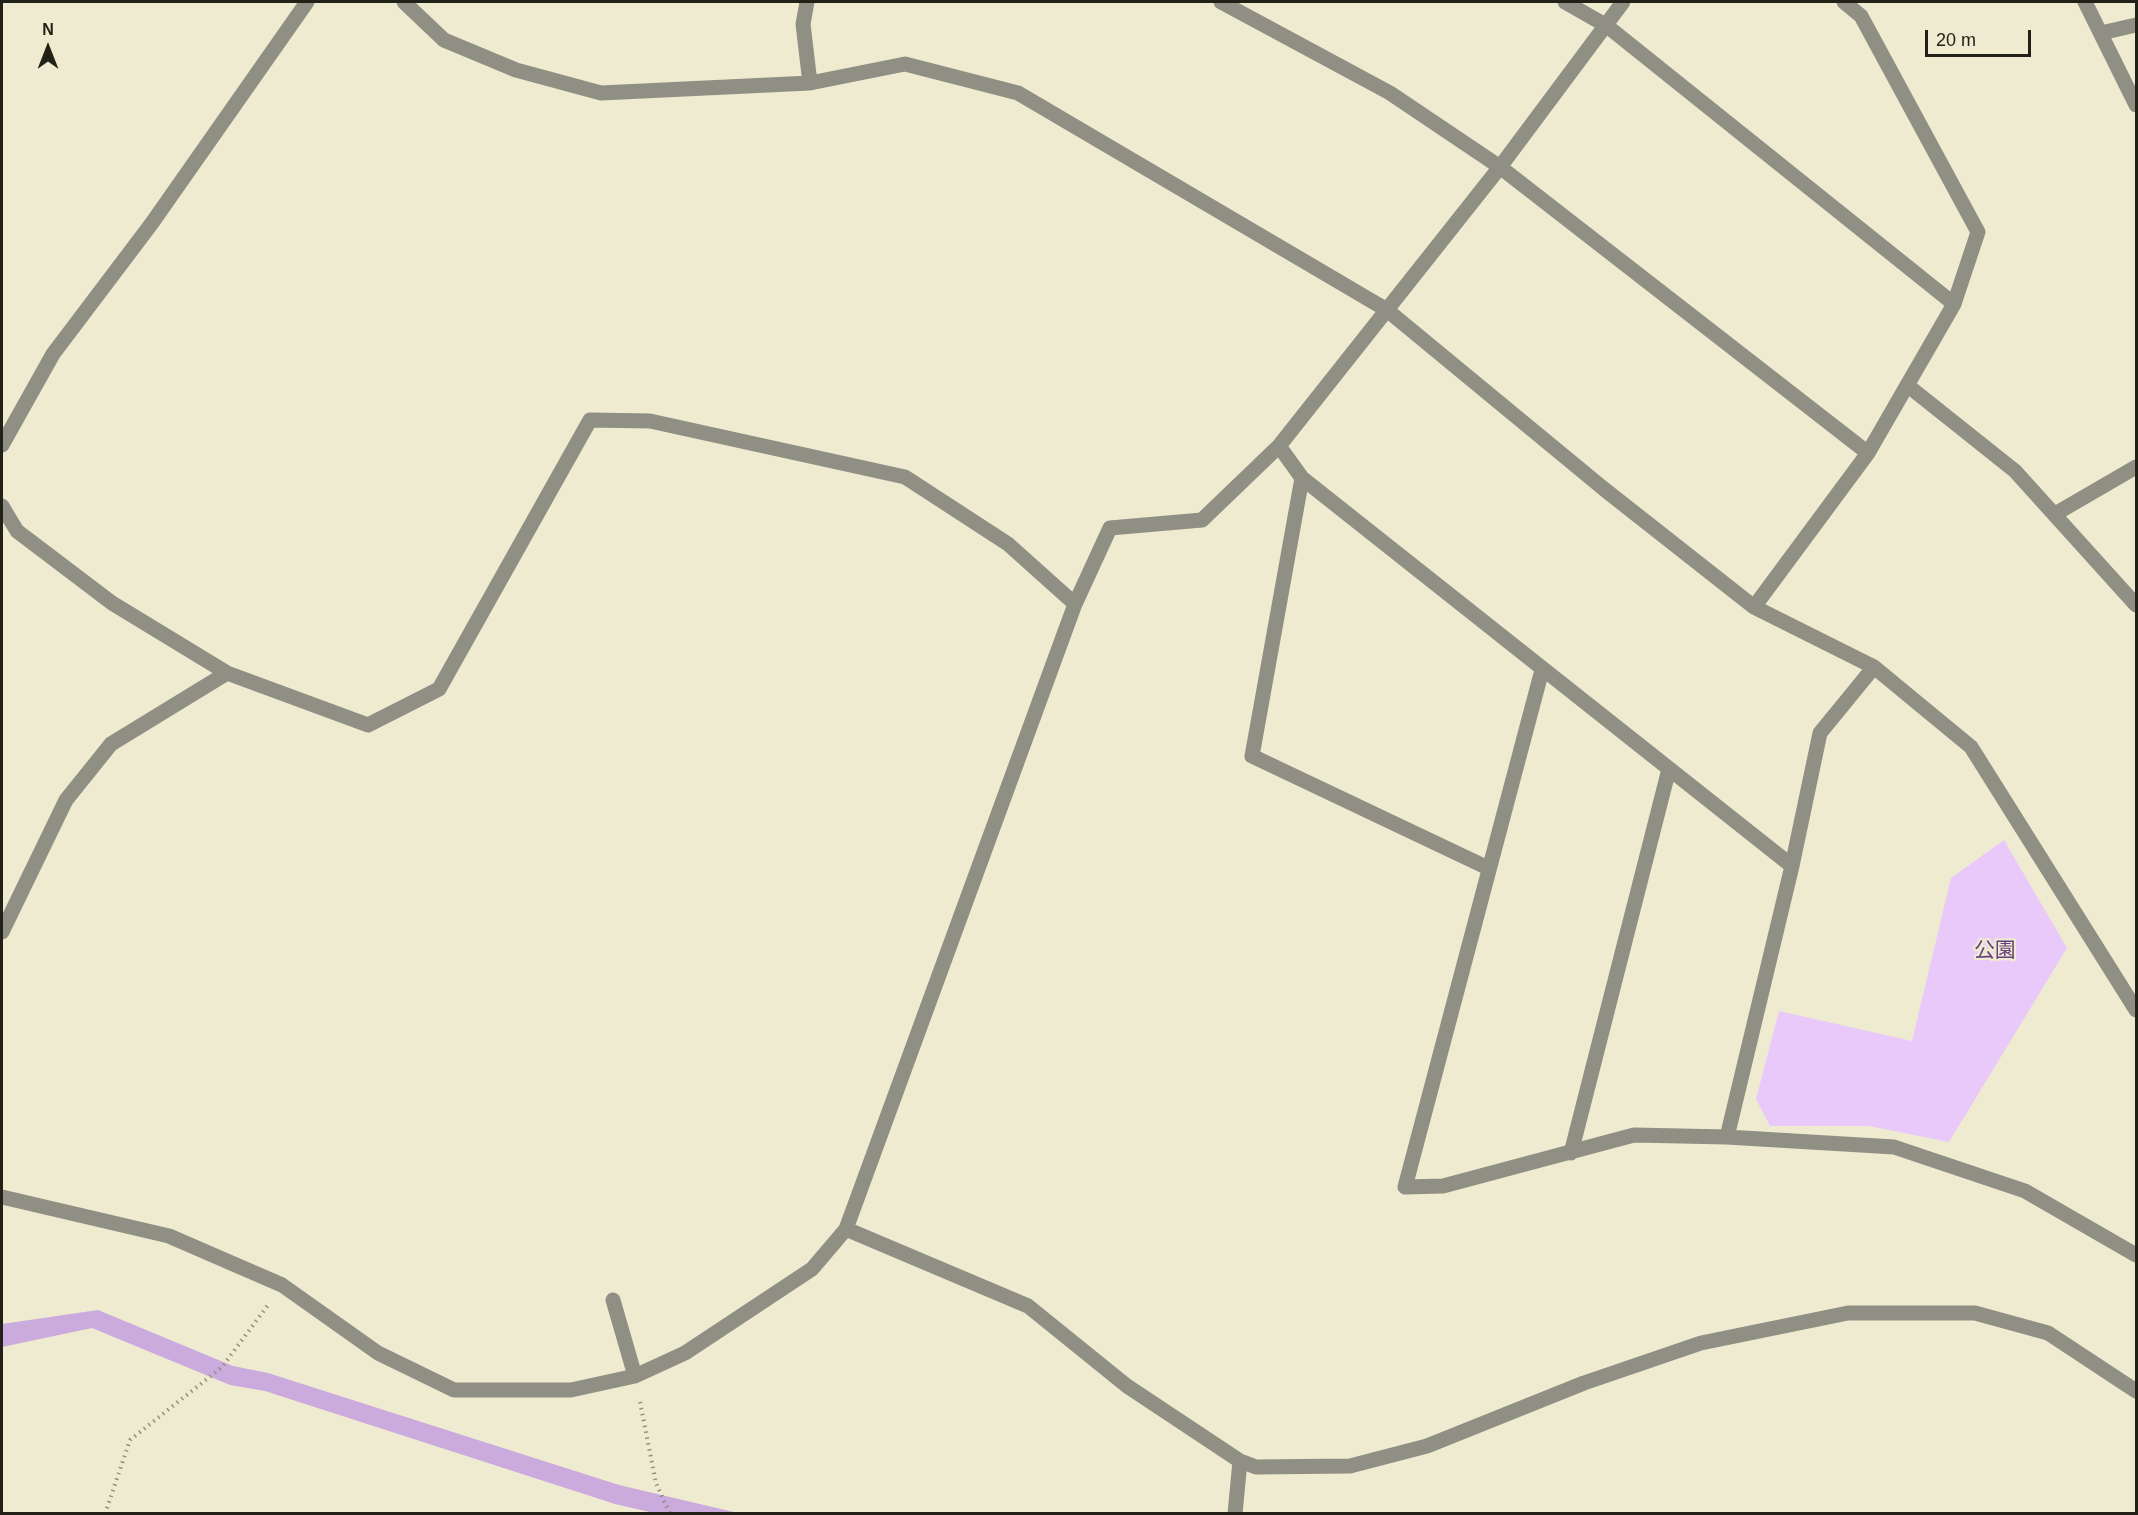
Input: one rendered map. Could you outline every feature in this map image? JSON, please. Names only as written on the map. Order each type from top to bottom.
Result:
[{"type":"street","points":[[2,446],[52,354],[152,223],[307,2]]},
{"type":"street","points":[[404,2],[444,40],[516,70],[601,93],[810,83],[905,64],[1018,93],[1387,310],[1604,489],[1754,607],[1874,667],[1971,747],[2136,1010]]},
{"type":"street","points":[[807,2],[803,24],[810,83]]},
{"type":"street","points":[[1221,2],[1390,93],[1500,167],[1868,453]]},
{"type":"street","points":[[1565,2],[1607,26],[1954,304]]},
{"type":"street","points":[[2,1197],[169,1236],[282,1286],[378,1353],[454,1390],[572,1390],[634,1376],[685,1353],[812,1269],[846,1228],[1075,604],[1110,528],[1202,520],[1279,446],[1500,167],[1623,2]]},
{"type":"street","points":[[1754,607],[1868,453],[1954,304],[1978,232],[1861,16],[1844,2]]},
{"type":"street","points":[[2085,2],[2136,105]]},
{"type":"street","points":[[2101,33],[2136,25]]},
{"type":"street","points":[[1907,385],[2014,471],[2136,604]]},
{"type":"street","points":[[2,506],[17,531],[112,603],[227,672],[368,725],[439,689],[590,420],[650,421],[905,477],[1008,544],[1075,604]]},
{"type":"street","points":[[1279,446],[1302,478],[1792,866]]},
{"type":"street","points":[[2055,514],[2136,467]]},
{"type":"street","points":[[1302,478],[1252,756],[1488,868]]},
{"type":"street","points":[[1727,1137],[1792,866],[1820,733],[1874,667]]},
{"type":"street","points":[[1542,670],[1488,868],[1406,1187],[1443,1186],[1634,1135],[1727,1137],[1894,1147],[2025,1191],[2136,1255]]},
{"type":"street","points":[[2,932],[66,800],[111,744],[227,672]]},
{"type":"street","points":[[1571,1153],[1669,769]]},
{"type":"street","points":[[846,1228],[1028,1306],[1127,1386],[1240,1461],[1256,1467],[1350,1466],[1427,1446],[1584,1383],[1701,1343],[1848,1313],[1974,1313],[2006,1321],[2048,1333],[2136,1391]]},
{"type":"street","points":[[613,1300],[634,1376]]},
{"type":"street","points":[[1235,1514],[1240,1461]]},
{"type":"path","points":[[105,1514],[130,1440],[222,1367],[282,1286]]},
{"type":"path","points":[[634,1376],[656,1483],[670,1514]]},
{"type":"green space","name":"公園","points":[[2004,840],[2067,948],[1949,1142],[1869,1126],[1770,1126],[1756,1099],[1779,1011],[1912,1041],[1951,878]]},
{"type":"shaded area","points":[[98,1310],[233,1366],[268,1373],[619,1485],[738,1513],[654,1513],[615,1504],[265,1391],[230,1385],[92,1328],[2,1347],[2,1324]]}]
